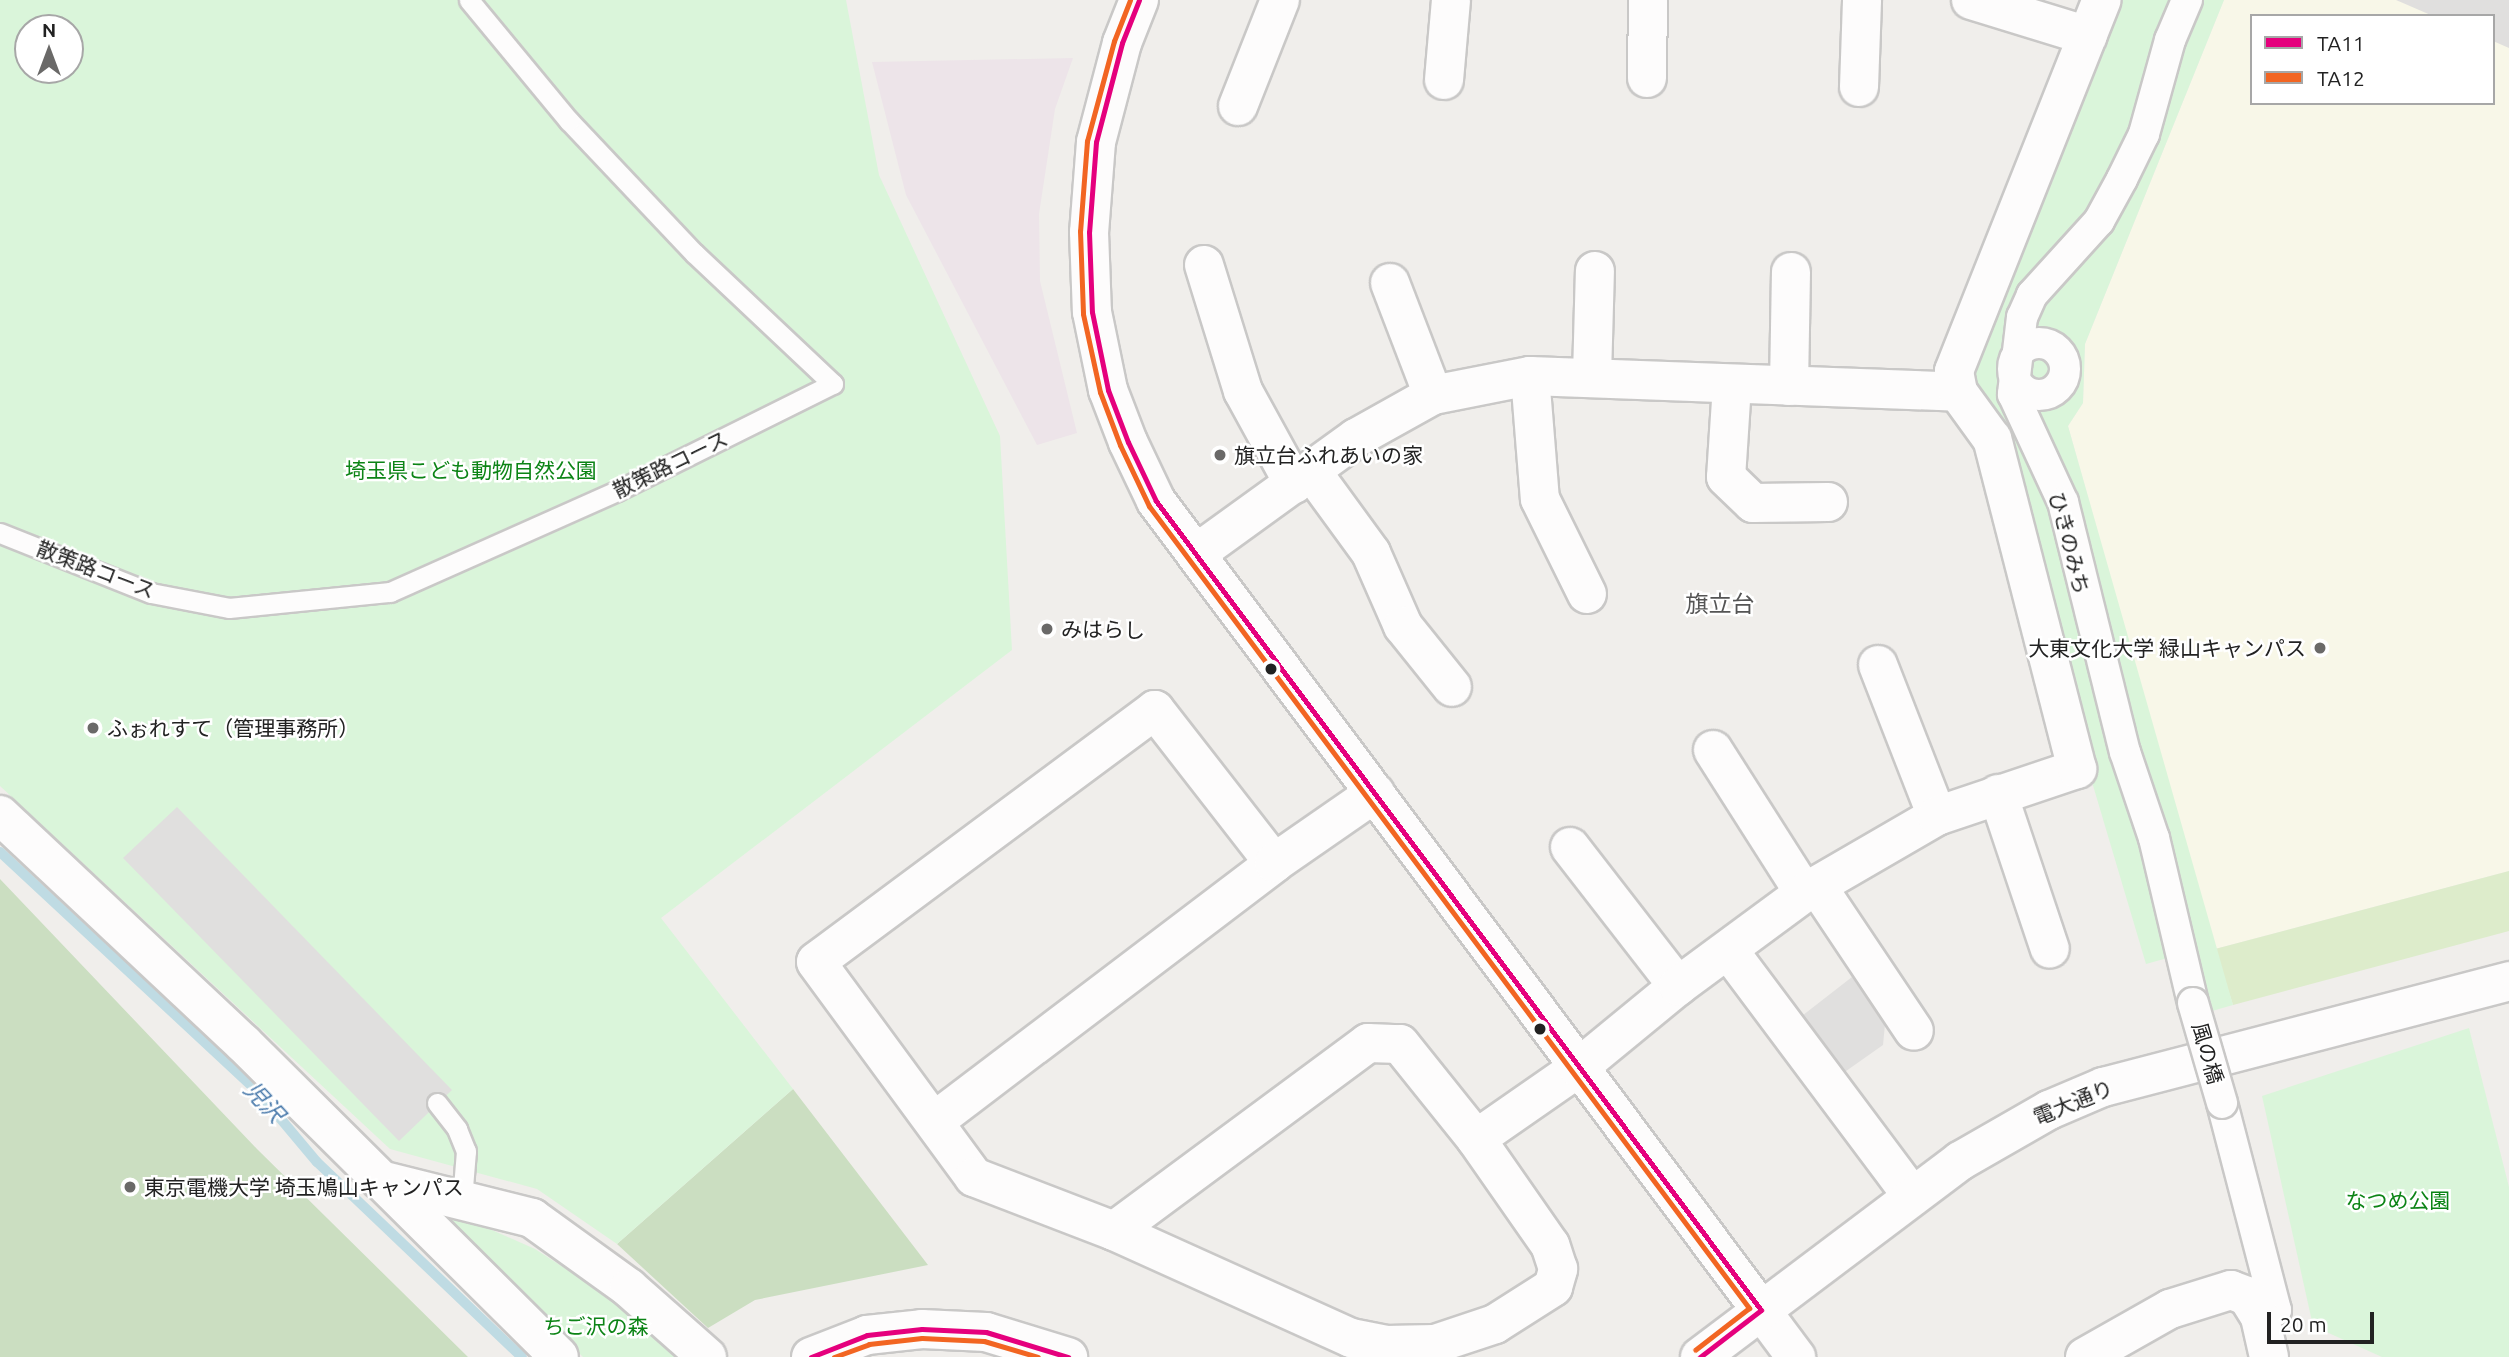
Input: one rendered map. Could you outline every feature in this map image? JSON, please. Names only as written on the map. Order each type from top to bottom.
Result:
[{"type":"street","points":[[1139,0],[1122,43],[1096,142],[1088,232],[1092,312],[1108,390],[1128,442],[1156,500],[1796,1357]]},
{"type":"street","points":[[1238,106],[1280,0]]},
{"type":"street","points":[[1444,80],[1451,0]]},
{"type":"street","points":[[1647,78],[1648,0]]},
{"type":"street","points":[[1859,87],[1861,0]]},
{"type":"street","points":[[1971,0],[2088,36]]},
{"type":"street","points":[[1476,1139],[1578,1068],[1678,986],[1810,890],[1937,816],[2077,769],[1992,439],[1958,392],[1954,371],[1960,349],[2102,0]]},
{"type":"street","name":"ひきのみち","points":[[2187,0],[2170,40],[2144,134],[2099,222],[2032,295],[2022,317],[2013,368],[2015,407],[2063,502],[2125,752],[2154,838],[2193,1003]]},
{"type":"street","points":[[1204,265],[1243,391],[1303,478],[1371,553],[1403,626],[1452,687]]},
{"type":"street","points":[[1592,376],[1595,271]]},
{"type":"street","points":[[1789,386],[1791,272]]},
{"type":"street","points":[[1390,283],[1433,395]]},
{"type":"street","points":[[1197,553],[1391,416],[1433,395],[1530,376],[1592,376],[1732,385],[1958,392]]},
{"type":"street","points":[[1530,376],[1540,499],[1587,594]]},
{"type":"street","points":[[1732,385],[1726,477],[1754,503],[1828,502]]},
{"type":"street","points":[[1878,665],[1937,816]]},
{"type":"street","points":[[1114,1231],[1368,1043],[1400,1044],[1476,1139],[1550,1245],[1558,1269],[1553,1287],[1495,1324],[1436,1344],[1386,1345],[1351,1338],[1114,1231],[974,1177],[936,1120],[816,962],[1155,709],[1274,863]]},
{"type":"street","points":[[1713,750],[1810,890],[1914,1031]]},
{"type":"street","points":[[936,1120],[1274,863],[1375,793]]},
{"type":"street","points":[[1998,794],[2050,949]]},
{"type":"street","points":[[0,815],[380,1180],[559,1357]]},
{"type":"street","points":[[1570,847],[1678,986]]},
{"type":"street","points":[[1729,951],[1912,1196]]},
{"type":"street","name":"電大通り","points":[[1700,1357],[1912,1196],[2011,1128],[2103,1087],[2507,988]]},
{"type":"street","name":"風の橋","points":[[2193,1003],[2222,1102],[2276,1310],[2260,1318]]},
{"type":"street","points":[[380,1180],[532,1218],[629,1288],[708,1357]]},
{"type":"street","points":[[2085,1357],[2170,1309],[2231,1290],[2247,1296],[2260,1318],[2269,1357]]},
{"type":"street","points":[[815,1356],[867,1335],[922,1329],[986,1332],[1069,1357]]},
{"type":"lane","name":"散策路コース","points":[[0,533],[151,593],[229,608],[390,592],[617,491],[833,384],[694,253],[569,121],[469,0]]},
{"type":"lane","points":[[437,1103],[457,1129],[466,1151],[462,1200]]},
{"type":"shaded area","name":"大東文化大学 緑山キャンパス","points":[[2224,0],[2509,0],[2509,871],[2215,949],[2068,426],[2083,403],[2085,344]]},
{"type":"shaded area","points":[[2396,0],[2509,0],[2509,48],[2495,42],[2495,14],[2428,14]]},
{"type":"shaded area","points":[[1073,58],[1055,109],[1039,214],[1040,281],[1077,433],[1037,445],[906,195],[872,62]]},
{"type":"shaded area","points":[[177,807],[452,1090],[399,1141],[123,858]]},
{"type":"shaded area","points":[[1852,977],[1885,1024],[1883,1045],[1839,1076],[1798,1019]]},
{"type":"green space","name":"埼玉県こども動物自然公園","points":[[0,0],[846,0],[879,175],[1000,436],[1012,650],[661,918],[793,1089],[617,1244],[537,1189],[390,1149],[0,786]]},
{"type":"green space","points":[[2117,0],[2224,0],[2085,344],[2083,403],[2068,426],[2233,1005],[2184,1019],[2171,957],[2146,964],[1972,378],[1979,339]]},
{"type":"green space","points":[[2509,871],[2509,931],[2233,1005],[2215,949]]},
{"type":"green space","name":"東京電機大学 埼玉鳩山キャンパス","points":[[0,879],[257,1149],[468,1357],[0,1357]]},
{"type":"green space","name":"なつめ公園","points":[[2469,1028],[2509,1187],[2509,1357],[2382,1357],[2313,1326],[2262,1096]]},
{"type":"green space","points":[[793,1089],[928,1265],[755,1300],[708,1328],[617,1244]]},
{"type":"green space","name":"ちご沢の森","points":[[449,1211],[535,1249],[625,1307],[675,1357],[583,1357],[441,1221]]},
{"type":"waterway","name":"児沢","points":[[0,852],[259,1093],[317,1162],[522,1357]]},
{"type":"transit line","name":"TA12","points":[[1130,0],[1114,41],[1087,141],[1080,231],[1083,314],[1100,392],[1120,445],[1149,506],[1749,1308],[1695,1350]]},
{"type":"transit line","name":"TA11","points":[[1139,0],[1122,43],[1096,142],[1089,232],[1092,312],[1108,390],[1128,442],[1156,501],[1761,1310],[1700,1357]]},
{"type":"transit line","name":"TA11","points":[[811,1357],[867,1335],[922,1329],[986,1332],[1068,1357]]},
{"type":"transit line","name":"TA12","points":[[834,1357],[869,1344],[922,1338],[984,1341],[1038,1357]]},
{"type":"place","name":"旗立台ふれあいの家","points":[[1220,455]]},
{"type":"place","name":"みはらし","points":[[1047,629]]},
{"type":"place","name":"大東文化大学 緑山キャンパス","points":[[2320,648]]},
{"type":"place","name":"ふぉれすて（管理事務所）","points":[[93,728]]},
{"type":"place","name":"東京電機大学 埼玉鳩山キャンパス","points":[[130,1187]]},
{"type":"district","name":"旗立台","points":[[1720,604]]}]
